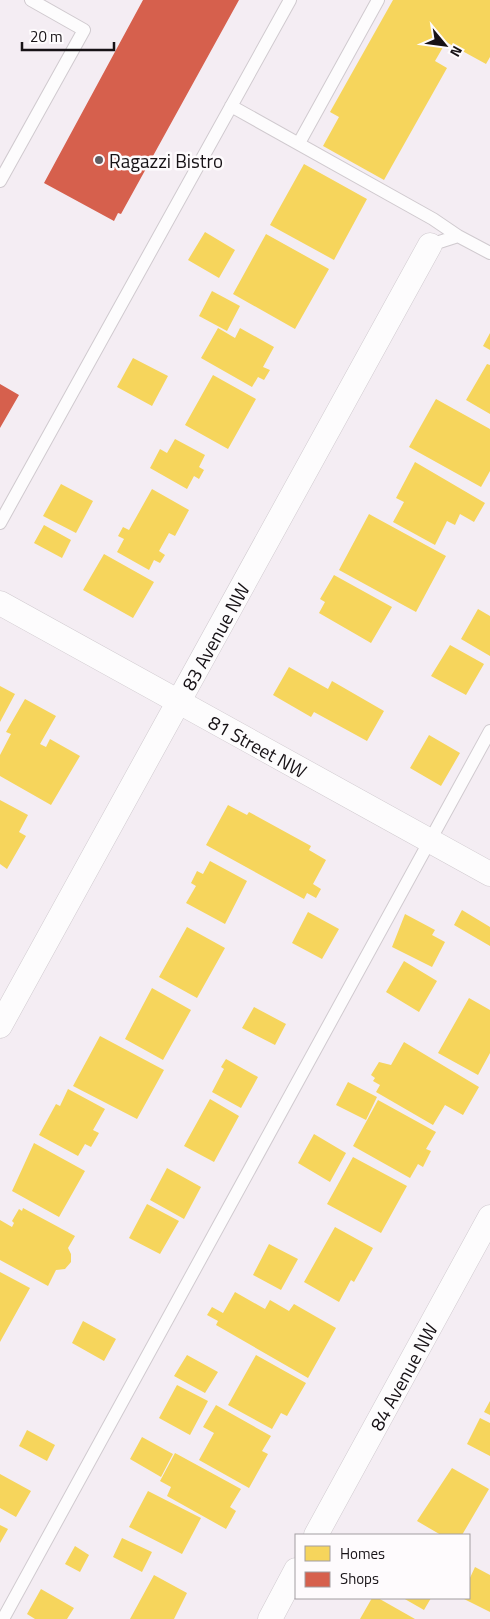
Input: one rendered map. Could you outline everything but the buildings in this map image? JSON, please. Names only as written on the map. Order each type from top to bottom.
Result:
[{"type":"street","name":"83 Avenue NW","points":[[0,1026],[430,245]]},
{"type":"street","name":"81 Street NW","points":[[0,603],[490,874]]},
{"type":"street","name":"84 Avenue NW","points":[[317,1534],[490,1217]]},
{"type":"street","points":[[270,1619],[295,1572]]},
{"type":"lane","points":[[0,181],[84,30],[31,0]]},
{"type":"lane","points":[[0,524],[290,0]]},
{"type":"lane","points":[[299,143],[378,0]]},
{"type":"lane","points":[[231,106],[490,253]]},
{"type":"lane","points":[[430,245],[458,236]]},
{"type":"lane","points":[[4,1619],[490,731]]},
{"type":"place","name":"Ragazzi Bistro","points":[[99,160]]}]
